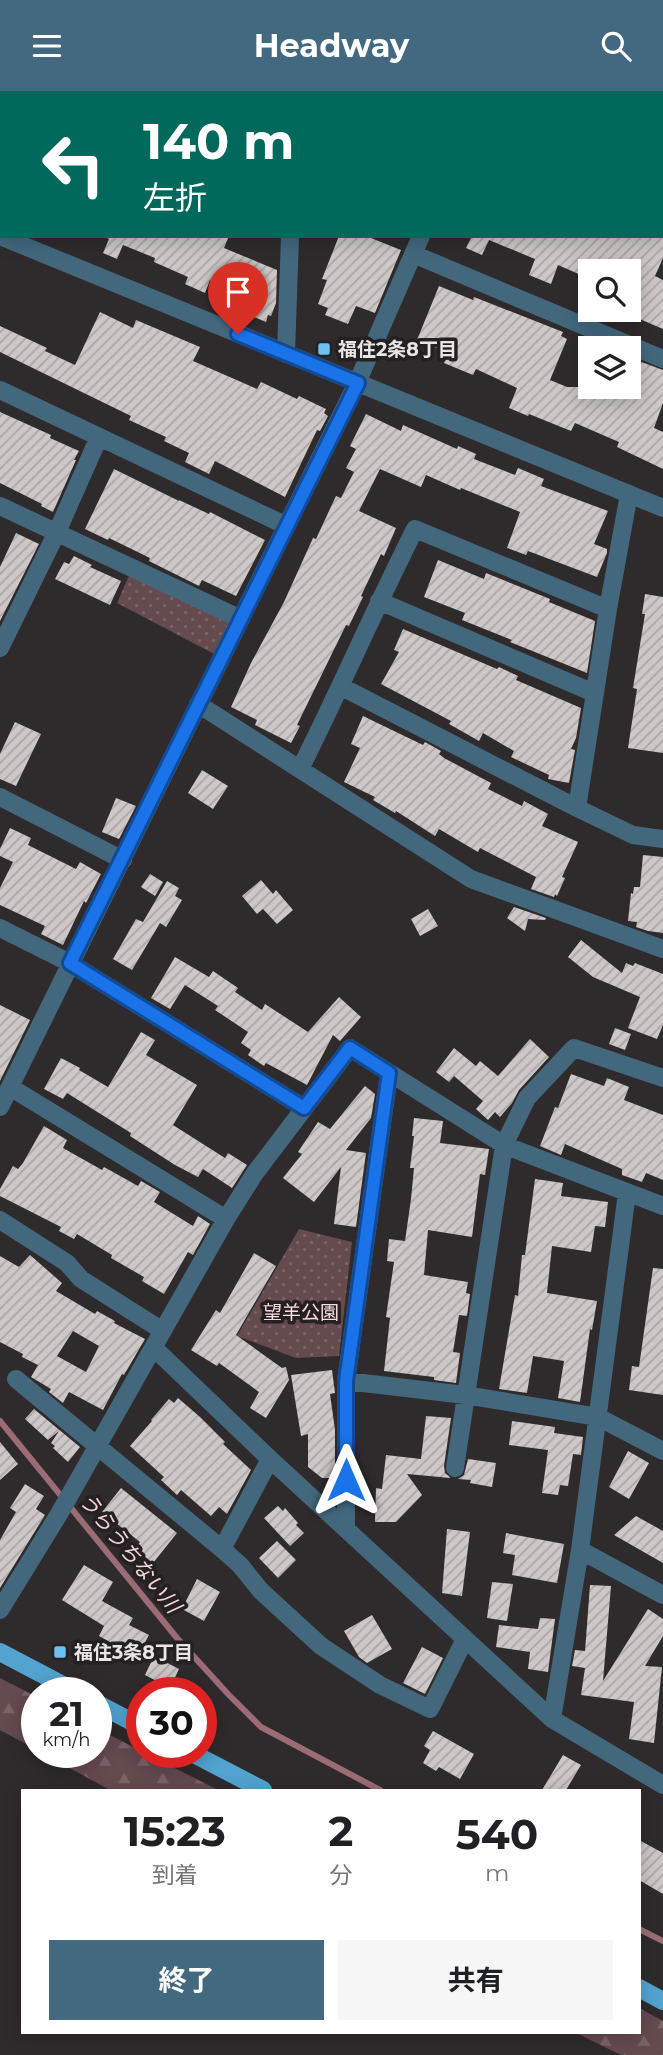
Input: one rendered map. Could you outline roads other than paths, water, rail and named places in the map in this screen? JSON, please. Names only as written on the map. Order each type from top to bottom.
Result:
[{"type":"main road","points":[[0,1652],[48,1677]]},
{"type":"main road","points":[[217,1766],[261,1789]]},
{"type":"main road","points":[[641,1989],[663,2001]]},
{"type":"street","points":[[5,238],[663,508]]},
{"type":"street","points":[[286,354],[290,238]]},
{"type":"street","points":[[0,1107],[358,383],[420,238]]},
{"type":"street","points":[[413,254],[663,359]]},
{"type":"street","points":[[0,390],[287,526]]},
{"type":"street","points":[[0,648],[57,532],[99,437]]},
{"type":"street","points":[[577,808],[594,692],[629,494]]},
{"type":"street","points":[[0,506],[241,619]]},
{"type":"street","points":[[300,769],[342,687],[379,601],[415,529],[608,609]]},
{"type":"street","points":[[379,601],[594,692]]},
{"type":"street","points":[[342,687],[633,835],[663,839]]},
{"type":"street","points":[[198,703],[471,879],[663,949]]},
{"type":"street","points":[[0,797],[122,860]]},
{"type":"street","points":[[0,928],[70,963],[304,1108]]},
{"type":"street","points":[[0,1610],[71,1495],[226,1219],[255,1173],[350,1048],[504,1145],[663,1206]]},
{"type":"street","points":[[455,1468],[504,1145],[527,1098],[574,1048],[663,1077]]},
{"type":"street","points":[[346,1529],[346,1381],[389,1073]]},
{"type":"street","points":[[10,1087],[226,1219]]},
{"type":"street","points":[[552,1719],[580,1550],[627,1193]]},
{"type":"street","points":[[0,1220],[67,1263],[81,1279],[163,1331]]},
{"type":"street","points":[[154,1349],[552,1719],[663,1785]]},
{"type":"street","points":[[16,1379],[222,1549],[240,1565],[261,1591],[321,1646],[380,1685],[430,1709],[465,1639]]},
{"type":"street","points":[[346,1381],[465,1395],[598,1417],[663,1451]]},
{"type":"street","points":[[222,1549],[270,1459]]},
{"type":"street","points":[[580,1550],[663,1595]]},
{"type":"waterway","name":"うらうちない川","points":[[0,1421],[177,1638],[261,1727],[378,1789]]},
{"type":"waterway","name":"うらうちない川","points":[[641,1930],[663,1941]]},
{"type":"place","name":"福住2条8丁目","points":[[324,349]]},
{"type":"place","name":"福住3条8丁目","points":[[60,1652]]},
{"type":"park label","name":"望羊公園","points":[[301,1312]]}]
